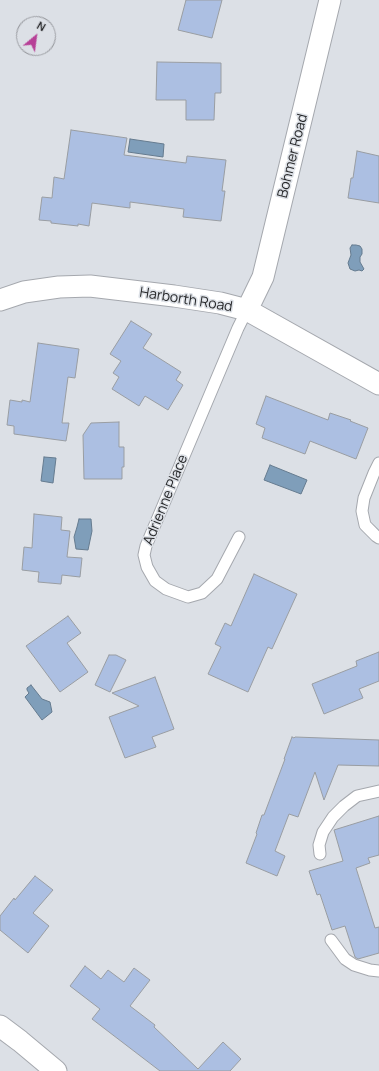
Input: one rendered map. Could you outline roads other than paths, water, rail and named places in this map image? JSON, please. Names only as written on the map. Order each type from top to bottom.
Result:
[{"type":"street","name":"Bohmer Road","points":[[247,310],[263,277],[330,0]]},
{"type":"street","name":"Harborth Road","points":[[0,300],[24,292],[59,287],[90,286],[220,303],[247,310],[379,384]]},
{"type":"street","points":[[0,1026],[56,1071]]},
{"type":"lane","name":"Adrienne Place","points":[[239,537],[217,579],[202,592],[188,597],[166,589],[155,581],[147,567],[144,555],[146,546],[247,310]]},
{"type":"lane","points":[[379,463],[364,498],[362,511],[365,525],[379,538]]},
{"type":"lane","points":[[320,854],[319,845],[323,832],[333,817],[357,796],[379,791]]},
{"type":"lane","points":[[331,940],[345,959],[354,965],[379,971]]},
{"type":"water","points":[[130,139],[164,144],[163,157],[128,152]]},
{"type":"water","points":[[352,245],[360,246],[362,249],[360,262],[364,269],[362,271],[350,269],[348,263],[351,255],[350,248]]},
{"type":"water","points":[[44,457],[56,458],[53,483],[41,481]]},
{"type":"water","points":[[270,465],[307,480],[301,494],[264,480]]},
{"type":"water","points":[[79,519],[91,519],[92,531],[88,550],[76,549],[74,537]]},
{"type":"water","points":[[31,685],[42,699],[50,702],[52,712],[42,720],[25,697],[29,693],[27,688]]}]
